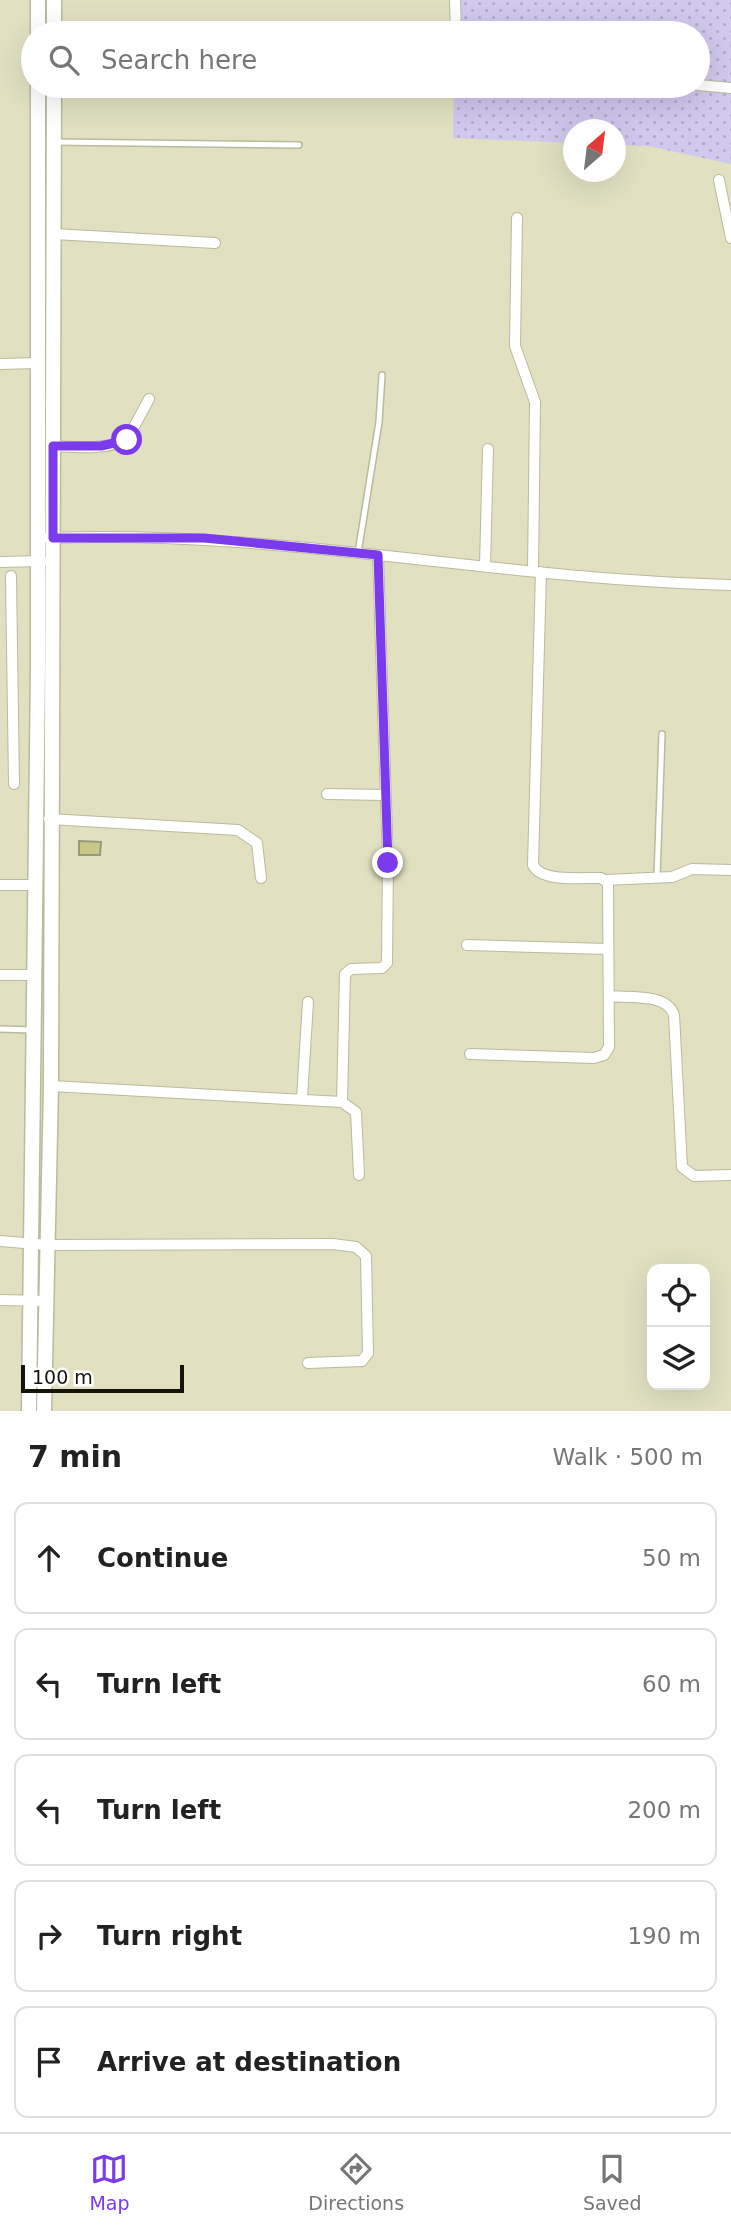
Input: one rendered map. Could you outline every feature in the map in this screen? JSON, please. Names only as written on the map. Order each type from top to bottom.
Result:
[{"type":"main road","points":[[38,0],[38,21]]},
{"type":"main road","points":[[54,0],[54,21]]},
{"type":"main road","points":[[38,98],[37,363],[46,538],[51,1086],[44,1411]]},
{"type":"main road","points":[[46,538],[53,446],[54,98]]},
{"type":"main road","points":[[29,1411],[35,885],[46,561]]},
{"type":"street","points":[[455,0],[456,21]]},
{"type":"street","points":[[710,86],[731,88]]},
{"type":"street","points":[[719,180],[731,238]]},
{"type":"street","points":[[517,218],[515,346],[535,402],[537,572],[533,865],[537,872],[545,875],[605,880],[672,877],[692,869],[731,870]]},
{"type":"street","points":[[54,234],[215,243]]},
{"type":"street","points":[[0,364],[37,363]]},
{"type":"street","points":[[53,446],[101,446],[127,440],[149,399]]},
{"type":"street","points":[[485,565],[488,449]]},
{"type":"street","points":[[46,538],[204,538],[537,572],[731,585]]},
{"type":"street","points":[[342,1101],[345,974],[351,969],[382,968],[387,962],[388,863],[378,555]]},
{"type":"street","points":[[0,562],[46,561]]},
{"type":"street","points":[[11,576],[14,783]]},
{"type":"street","points":[[327,794],[384,795]]},
{"type":"street","points":[[49,819],[238,830],[257,843],[261,877]]},
{"type":"street","points":[[470,1054],[600,1058],[609,1047],[609,888],[605,880]]},
{"type":"street","points":[[0,885],[35,885]]},
{"type":"street","points":[[467,945],[608,949]]},
{"type":"street","points":[[0,975],[36,975]]},
{"type":"street","points":[[609,996],[661,1000],[671,1007],[674,1015],[682,1167],[694,1176],[731,1175]]},
{"type":"street","points":[[302,1098],[308,1002]]},
{"type":"street","points":[[51,1086],[342,1101],[356,1112],[359,1175]]},
{"type":"street","points":[[0,1241],[48,1245],[300,1244],[356,1247],[366,1256],[368,1353],[362,1361],[307,1363]]},
{"type":"street","points":[[0,1300],[46,1301]]},
{"type":"lane","points":[[54,142],[299,145]]},
{"type":"lane","points":[[358,553],[379,422],[382,375]]},
{"type":"lane","points":[[657,877],[662,734]]},
{"type":"lane","points":[[0,1029],[35,1030]]},
{"type":"shaded area","points":[[451,0],[731,0],[731,164],[648,146],[626,145],[626,119],[563,119],[563,143],[453,138],[454,98],[710,98],[710,21],[452,21]]},
{"type":"building","points":[[79,841],[101,842],[100,855],[79,855]]},
{"type":"route","points":[[127,440],[101,446],[53,446],[53,538],[204,538],[378,555],[379,653],[388,863]]}]
